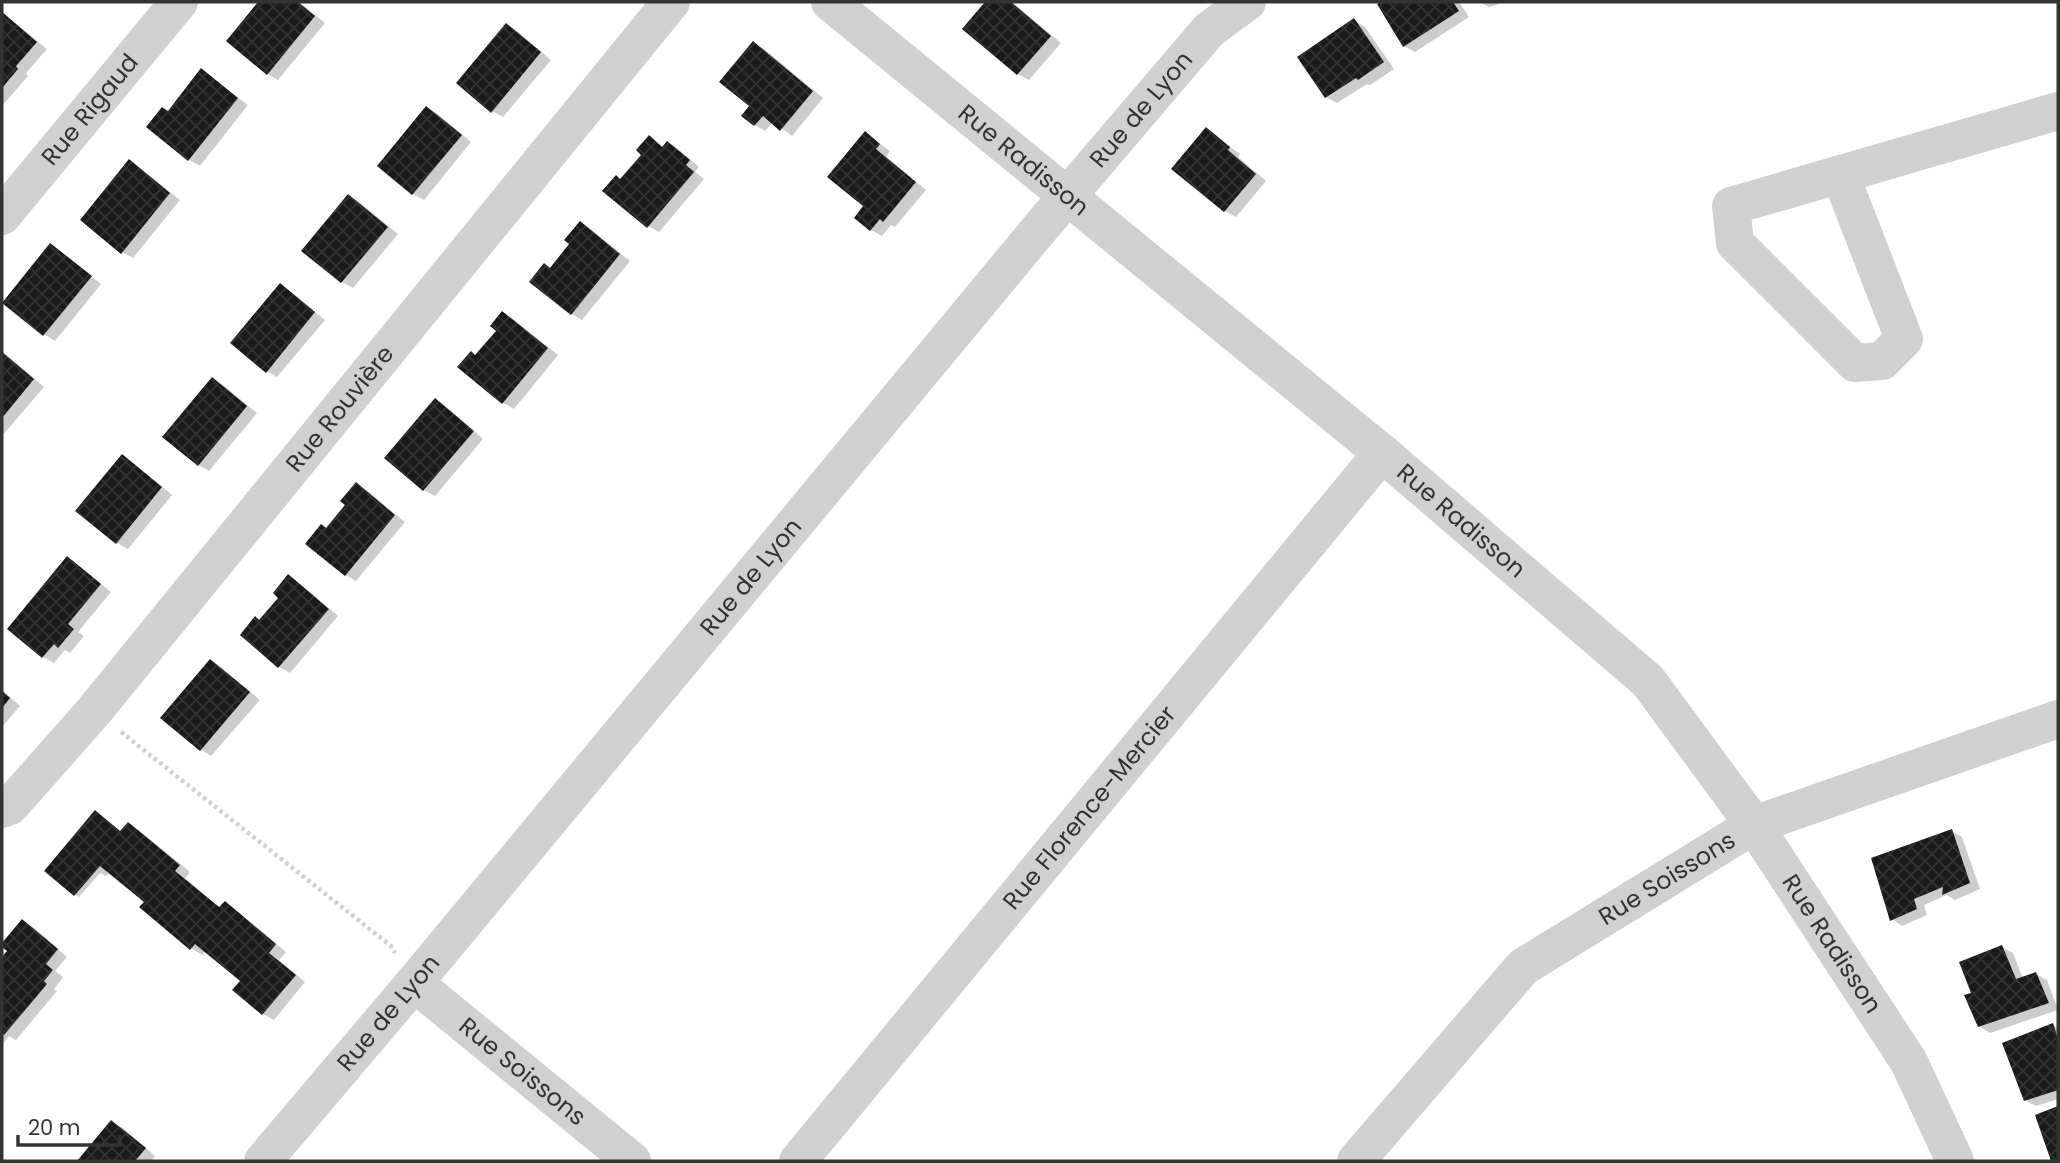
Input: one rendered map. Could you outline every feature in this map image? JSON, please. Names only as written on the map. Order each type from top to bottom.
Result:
[{"type":"street","name":"Rue Rigaud","points":[[2,216],[179,2]]},
{"type":"street","name":"Rue Rouvière","points":[[2,809],[10,806],[94,711],[671,2]]},
{"type":"street","name":"Rue Radisson","points":[[830,2],[1382,453],[1648,681],[1754,825],[1909,1062],[1955,1161]]},
{"type":"street","name":"Rue de Lyon","points":[[263,1161],[1068,195],[1209,30],[1247,2]]},
{"type":"street","points":[[1840,174],[1904,339],[1882,361],[1856,363],[1735,243],[1731,206],[1840,174],[2058,111]]},
{"type":"street","name":"Rue Florence-Mercier","points":[[798,1161],[1382,453]]},
{"type":"street","name":"Rue Soissons","points":[[1363,1159],[1523,967],[1754,825],[2058,719]]},
{"type":"street","name":"Rue Soissons","points":[[414,983],[632,1161]]},
{"type":"path","points":[[94,711],[391,946],[414,983]]},
{"type":"building","points":[[258,2],[298,2],[315,16],[267,75],[226,41]]},
{"type":"building","points":[[985,2],[1011,2],[1051,36],[1017,75],[962,29]]},
{"type":"building","points":[[1453,2],[1459,11],[1403,47],[1377,4]]},
{"type":"building","points":[[2,12],[37,42],[16,66],[18,69],[2,88]]},
{"type":"building","points":[[1354,18],[1384,62],[1325,98],[1297,57]]},
{"type":"building","points":[[506,23],[541,52],[491,113],[456,83]]},
{"type":"building","points":[[753,41],[813,91],[780,131],[763,116],[754,126],[741,116],[749,106],[719,82]]},
{"type":"building","points":[[201,68],[238,98],[188,161],[146,127],[162,107],[168,111]]},
{"type":"building","points":[[426,106],[462,135],[412,195],[377,166]]},
{"type":"building","points":[[1206,127],[1256,174],[1224,212],[1171,169]]},
{"type":"building","points":[[865,131],[880,144],[876,149],[916,182],[883,222],[880,219],[870,231],[854,218],[863,206],[827,177]]},
{"type":"building","points":[[649,135],[662,147],[667,141],[690,160],[686,165],[694,172],[647,228],[602,191],[616,175],[620,179],[641,155],[636,150]]},
{"type":"building","points":[[129,159],[170,193],[121,254],[80,220]]},
{"type":"building","points":[[348,194],[388,227],[341,283],[301,251]]},
{"type":"building","points":[[580,221],[620,254],[571,315],[529,282],[544,263],[550,268],[569,244],[564,240]]},
{"type":"building","points":[[50,243],[92,276],[43,336],[2,303]]},
{"type":"building","points":[[280,283],[315,312],[266,373],[230,343]]},
{"type":"building","points":[[502,311],[548,348],[502,404],[457,367],[471,351],[475,355],[496,331],[490,326]]},
{"type":"building","points":[[2,352],[34,379],[2,418]]},
{"type":"building","points":[[212,377],[247,406],[198,466],[162,437]]},
{"type":"building","points":[[435,398],[474,431],[423,491],[384,458]]},
{"type":"building","points":[[122,454],[162,487],[116,544],[75,511]]},
{"type":"building","points":[[356,482],[395,515],[345,576],[305,544],[321,524],[326,528],[345,505],[340,501]]},
{"type":"building","points":[[67,556],[101,584],[68,624],[74,629],[58,648],[54,644],[42,658],[7,629]]},
{"type":"building","points":[[288,574],[329,609],[278,668],[240,635],[255,616],[259,620],[278,598],[273,593]]},
{"type":"building","points":[[210,659],[250,692],[200,751],[160,718]]},
{"type":"building","points":[[2,691],[10,698],[2,708]]},
{"type":"building","points":[[95,810],[120,831],[128,822],[180,865],[175,871],[219,907],[225,901],[276,944],[269,953],[296,975],[262,1015],[232,990],[240,981],[195,944],[190,950],[139,907],[144,902],[100,866],[74,896],[44,871]]},
{"type":"building","points":[[1952,829],[1970,883],[1942,895],[1943,887],[1914,899],[1917,909],[1890,921],[1871,858]]},
{"type":"building","points":[[22,919],[58,949],[46,964],[53,970],[44,981],[47,984],[4,1035],[2,957],[7,951],[2,947],[2,943]]},
{"type":"building","points":[[2002,945],[2016,979],[2036,972],[2049,1003],[1978,1027],[1964,995],[1971,993],[1959,962]]},
{"type":"building","points":[[2053,1023],[2058,1039],[2058,1090],[2024,1101],[2002,1043]]},
{"type":"building","points":[[2058,1106],[2058,1161],[2051,1161],[2035,1115]]},
{"type":"building","points":[[111,1120],[146,1148],[135,1161],[77,1161]]}]
